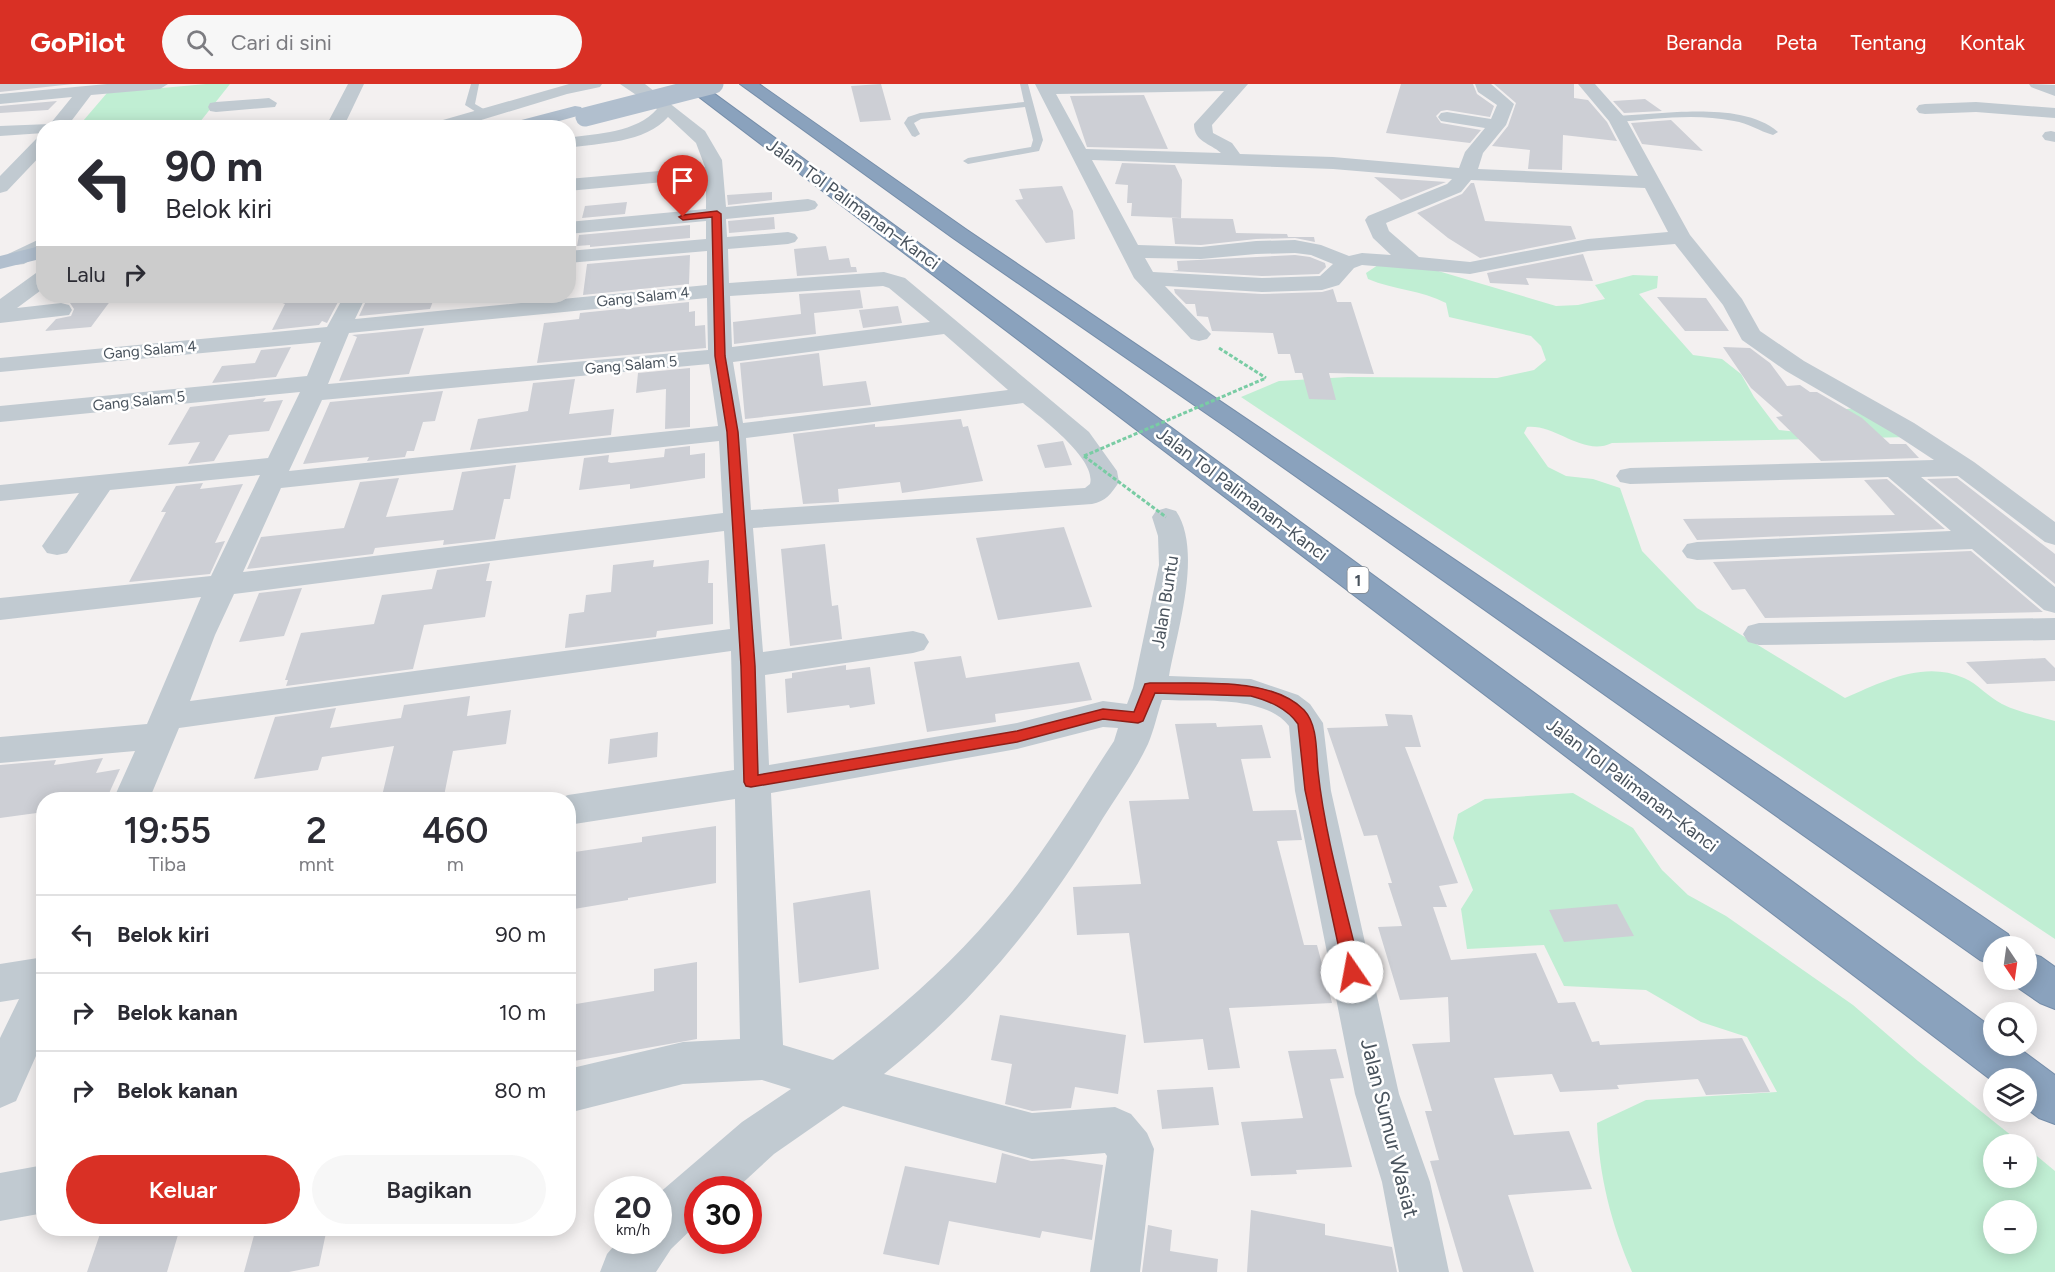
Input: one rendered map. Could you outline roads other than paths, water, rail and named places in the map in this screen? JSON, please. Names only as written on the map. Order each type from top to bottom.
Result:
[{"type":"highway","name":"Jalan Tol Palimanan–Kanci","points":[[690,84],[2010,1068]]},
{"type":"highway","name":"Jalan Tol Palimanan–Kanci","points":[[748,84],[960,234],[1983,939]]},
{"type":"highway","points":[[2037,978],[2055,990]]},
{"type":"highway","name":"Jalan Tol Palimanan–Kanci","points":[[2037,1088],[2055,1102]]},
{"type":"main road","points":[[565,120],[580,114],[714,84]]},
{"type":"main road","points":[[551,120],[674,96]]},
{"type":"main road","points":[[5,265],[36,254]]},
{"type":"main road","points":[[5,265],[36,262]]},
{"type":"street","points":[[0,99],[160,84]]},
{"type":"street","points":[[258,120],[280,84]]},
{"type":"street","points":[[338,120],[356,84]]},
{"type":"street","points":[[461,120],[564,90],[594,84]]},
{"type":"street","points":[[628,84],[674,96],[712,153],[715,172],[720,290],[720,356],[732,432],[747,652],[751,782],[801,1071]]},
{"type":"street","points":[[1413,263],[1380,234],[1375,220],[1425,198],[1444,194],[1454,188],[1467,173],[1474,152],[1497,124],[1506,104],[1484,89],[1483,84]]},
{"type":"street","points":[[1586,84],[1617,119],[1681,237],[1734,304],[1750,335],[1795,366],[1868,406],[1964,468],[2055,536]]},
{"type":"street","points":[[2037,84],[2055,91]]},
{"type":"street","points":[[1198,334],[1145,278],[1045,87],[1239,85]]},
{"type":"street","points":[[1235,159],[1226,147],[1207,137],[1203,131],[1203,124],[1239,85]]},
{"type":"street","points":[[58,120],[86,92]]},
{"type":"street","points":[[1950,93],[1976,107]]},
{"type":"street","points":[[1994,93],[2033,111]]},
{"type":"street","points":[[576,141],[634,130],[660,118],[674,96]]},
{"type":"street","points":[[216,107],[269,103]]},
{"type":"street","points":[[1925,109],[1976,107],[2055,113]]},
{"type":"street","points":[[1447,117],[1497,124]]},
{"type":"street","points":[[0,131],[36,128]]},
{"type":"street","points":[[0,187],[36,149]]},
{"type":"street","points":[[1079,154],[1235,159],[1323,170],[1467,173],[1489,176],[1650,182]]},
{"type":"street","points":[[0,166],[22,164]]},
{"type":"street","points":[[576,184],[715,172]]},
{"type":"street","points":[[576,255],[717,229],[807,205]]},
{"type":"street","points":[[576,228],[717,229],[788,238]]},
{"type":"street","points":[[1145,278],[1262,285],[1322,283],[1331,280],[1347,263],[1369,259],[1470,268],[1588,245],[1681,237]]},
{"type":"street","points":[[1131,251],[1179,254],[1264,247],[1295,248],[1318,250],[1336,255],[1347,263]]},
{"type":"street","points":[[5,265],[36,248]]},
{"type":"street","points":[[0,284],[36,275]]},
{"type":"street","name":"Gang Salam 4","points":[[0,365],[720,290],[875,278],[897,283],[948,327]]},
{"type":"street","points":[[0,309],[36,284]]},
{"type":"street","points":[[134,792],[199,635],[352,303]]},
{"type":"street","points":[[0,316],[61,310]]},
{"type":"street","points":[[0,609],[223,585],[738,520],[1092,496],[1100,490],[1105,482],[1103,471],[1080,438],[948,327]]},
{"type":"street","name":"Gang Salam 5","points":[[0,414],[720,356],[948,327]]},
{"type":"street","points":[[0,493],[275,473],[732,432],[1027,395]]},
{"type":"street","points":[[1629,476],[1964,468]]},
{"type":"street","points":[[1895,469],[2055,603]]},
{"type":"street","points":[[57,546],[100,484]]},
{"type":"street","name":"Jalan Buntu","points":[[714,1176],[758,1138],[801,1071],[909,1028],[957,982],[1020,912],[1074,834],[1130,744],[1130,709],[1174,565],[1173,536],[1166,517]]},
{"type":"street","points":[[1696,551],[1978,539]]},
{"type":"street","points":[[1759,634],[2055,629]]},
{"type":"street","points":[[0,750],[163,726],[747,652],[913,642]]},
{"type":"street","name":"Jalan Sumur Wasiat","points":[[576,809],[751,782],[1017,736],[1130,709],[1251,691],[1286,704],[1298,713],[1305,723],[1313,790],[1377,1094],[1406,1182],[1424,1272]]},
{"type":"street","points":[[0,983],[36,977]]},
{"type":"street","points":[[0,1086],[36,1007]]},
{"type":"street","points":[[576,1089],[683,1063],[801,1071],[1032,1136],[1114,1130],[1131,1149],[1115,1272]]},
{"type":"street","points":[[0,1197],[36,1190]]},
{"type":"street","name":"Jalan Buntu","points":[[672,1214],[684,1203]]},
{"type":"street","points":[[625,1272],[639,1254]]},
{"type":"lane","points":[[475,84],[470,105],[484,113]]},
{"type":"lane","points":[[968,161],[1035,150],[1038,140],[1024,84]]},
{"type":"lane","points":[[915,134],[909,123],[911,119],[920,116],[1029,104]]},
{"type":"lane","points":[[1617,119],[1706,114],[1755,123],[1773,132]]}]
